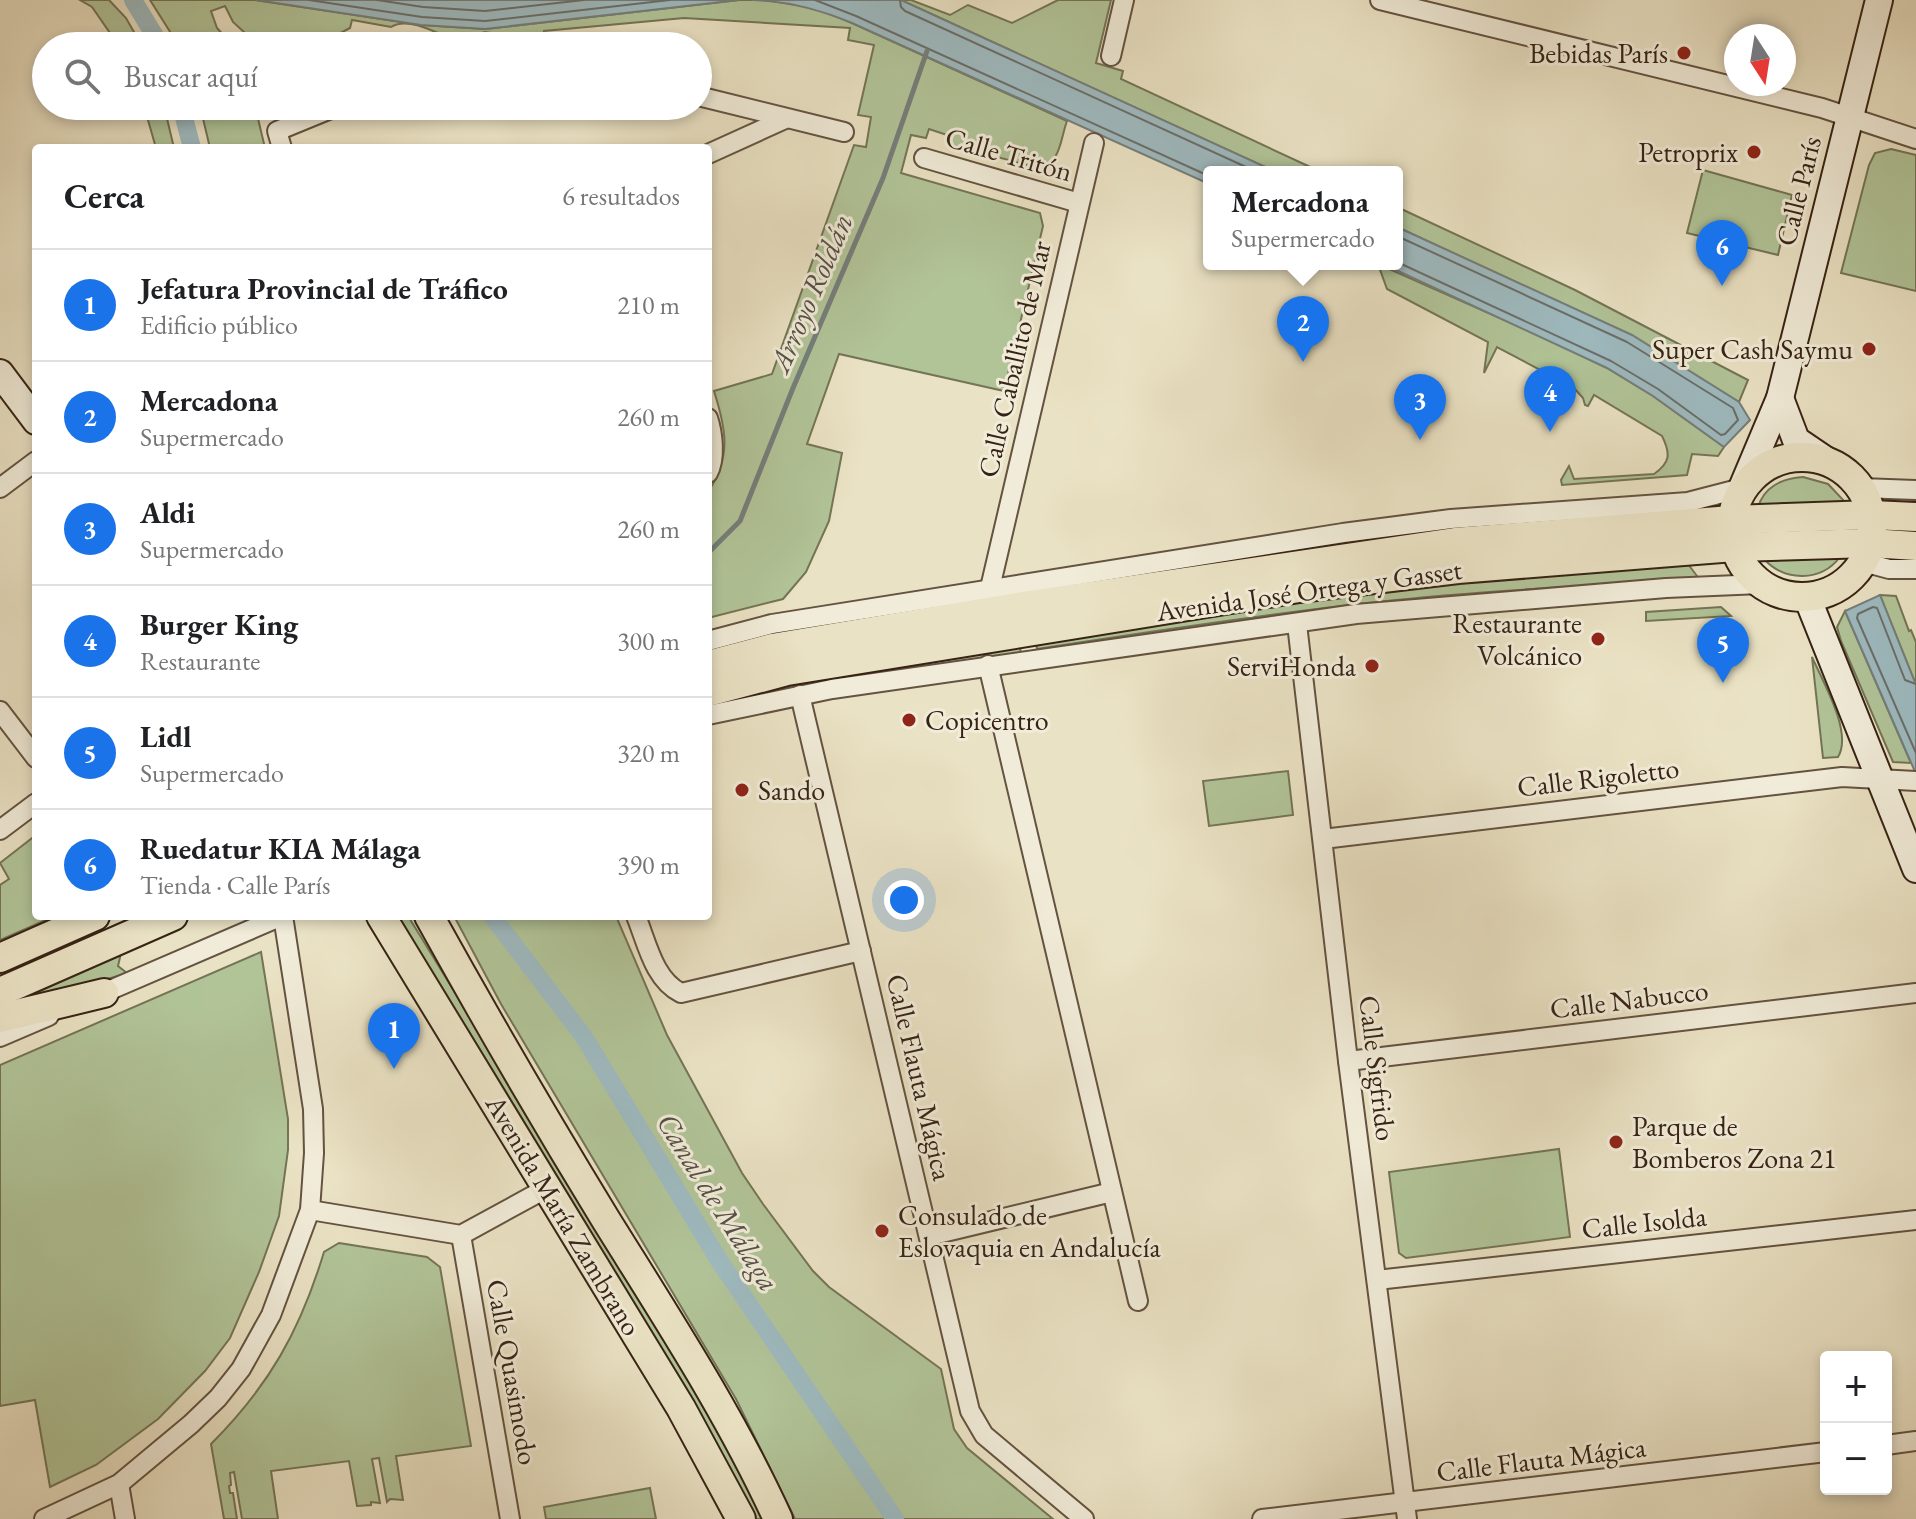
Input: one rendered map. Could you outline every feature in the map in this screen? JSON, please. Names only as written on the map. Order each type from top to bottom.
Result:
[{"type":"main road","name":"Calle París","points":[[1742,488],[1780,398],[1879,0]]},
{"type":"main road","points":[[0,373],[32,416]]},
{"type":"main road","points":[[1780,398],[1796,440],[1851,475],[1861,488],[1872,515],[1867,553],[1855,573],[1833,590],[1807,597],[1780,594],[1761,584],[1744,568],[1732,534],[1742,488],[1764,466],[1794,456],[1824,459]]},
{"type":"main road","name":"Avenida José Ortega y Gasset","points":[[712,691],[787,671],[1299,588],[1872,515],[1916,517]]},
{"type":"main road","name":"Avenida José Ortega y Gasset","points":[[712,664],[772,648],[1023,606],[1455,542],[1732,534],[1867,553],[1916,546]]},
{"type":"main road","points":[[1807,597],[1898,781],[1916,869]]},
{"type":"main road","points":[[0,958],[86,920]]},
{"type":"main road","points":[[0,992],[164,920]]},
{"type":"main road","name":"Avenida María Zambrano","points":[[383,920],[681,1408],[741,1519]]},
{"type":"main road","name":"Avenida María Zambrano","points":[[431,920],[565,1153],[712,1392],[751,1461],[778,1519]]},
{"type":"main road","points":[[0,1018],[104,993]]},
{"type":"street","points":[[1111,56],[1124,0]]},
{"type":"street","points":[[1380,0],[1822,108],[1916,139]]},
{"type":"street","points":[[712,100],[844,132]]},
{"type":"street","points":[[712,152],[785,119]]},
{"type":"street","points":[[279,140],[314,120]]},
{"type":"street","name":"Calle Caballito de Mar","points":[[990,588],[1094,143]]},
{"type":"street","name":"Calle Tritón","points":[[924,158],[1079,203]]},
{"type":"street","points":[[0,488],[32,464]]},
{"type":"street","name":"Avenida José Ortega y Gasset","points":[[712,640],[772,624],[1343,533],[1451,519],[1688,502],[1742,488]]},
{"type":"street","points":[[1861,488],[1916,490]]},
{"type":"street","name":"Avenida José Ortega y Gasset","points":[[1867,553],[1889,569],[1916,569]]},
{"type":"street","name":"Avenida José Ortega y Gasset","points":[[712,714],[800,695],[988,665],[1356,614],[1666,588],[1761,584]]},
{"type":"street","name":"Calle Sigfrido","points":[[1297,624],[1348,1061],[1406,1511]]},
{"type":"street","points":[[988,665],[1138,1301]]},
{"type":"street","name":"Calle Flauta Mágica","points":[[800,695],[970,1411],[984,1435],[1084,1519]]},
{"type":"street","points":[[0,711],[32,753]]},
{"type":"street","name":"Calle Rigoletto","points":[[1323,839],[1842,777],[1898,781]]},
{"type":"street","points":[[0,830],[32,806]]},
{"type":"street","points":[[0,1037],[273,920]]},
{"type":"street","points":[[44,1519],[119,1484],[200,1416],[241,1369],[271,1315],[310,1210],[314,1153],[313,1109],[283,920]]},
{"type":"street","points":[[638,920],[661,976],[668,987],[681,993],[861,951]]},
{"type":"street","name":"Calle Nabucco","points":[[1348,1061],[1916,993]]},
{"type":"street","points":[[310,1210],[461,1235],[547,1188]]},
{"type":"street","points":[[929,1236],[1112,1192]]},
{"type":"street","name":"Calle Isolda","points":[[1377,1280],[1916,1220]]},
{"type":"street","name":"Calle Quasimodo","points":[[461,1235],[510,1519]]},
{"type":"street","points":[[1892,1444],[1916,1441]]},
{"type":"street","name":"Calle Flauta Mágica","points":[[1262,1519],[1406,1511],[1820,1453]]},
{"type":"street","points":[[119,1484],[125,1519]]},
{"type":"green space","points":[[80,0],[109,0],[134,32],[109,32],[92,7]]},
{"type":"green space","points":[[150,0],[255,0],[421,25],[485,29],[739,0],[765,0],[816,8],[852,23],[1067,121],[1056,156],[1039,168],[948,144],[950,136],[929,129],[926,138],[911,135],[901,173],[1040,213],[1043,226],[1004,391],[839,354],[807,444],[842,453],[829,521],[806,572],[783,599],[712,617],[712,486],[724,454],[724,430],[714,391],[772,374],[854,145],[866,147],[871,117],[858,115],[874,45],[848,40],[850,28],[684,18],[544,32],[435,32],[414,24],[391,27],[352,20],[350,28],[342,32],[244,32],[233,22],[225,6],[211,11],[221,32],[170,32]]},
{"type":"green space","points":[[901,0],[911,0],[950,15],[968,5],[1012,23],[1058,0],[1111,0],[1096,63],[1123,71],[1121,79],[1308,166],[1263,166]]},
{"type":"green space","points":[[148,120],[167,120],[173,144],[155,144]]},
{"type":"green space","points":[[203,120],[258,120],[264,144],[209,144]]},
{"type":"green space","points":[[1891,149],[1916,155],[1916,291],[1841,273],[1869,165],[1875,153]]},
{"type":"green space","points":[[1703,170],[1792,195],[1778,255],[1687,233]]},
{"type":"green space","points":[[1403,210],[1575,290],[1748,380],[1739,402],[1631,335],[1403,230]]},
{"type":"green space","points":[[1380,270],[1392,270],[1556,343],[1607,368],[1653,396],[1724,447],[1718,456],[1692,454],[1687,475],[1562,485],[1561,480],[1569,466],[1574,479],[1654,474],[1666,462],[1668,453],[1665,442],[1662,436],[1594,395],[1588,406],[1585,405],[1574,388],[1497,347],[1484,373],[1488,342],[1387,289]]},
{"type":"green space","points":[[1803,477],[1828,484],[1846,503],[1758,508],[1769,489],[1788,479]]},
{"type":"green space","points":[[1840,557],[1823,571],[1803,576],[1782,572],[1764,559]]},
{"type":"green space","points":[[1685,560],[1700,580],[1394,600],[1037,649],[1036,641],[1351,593]]},
{"type":"green space","points":[[1880,595],[1896,596],[1916,642],[1916,685]]},
{"type":"green space","points":[[1721,607],[1731,616],[1646,621],[1646,612]]},
{"type":"green space","points":[[1845,611],[1911,763],[1893,762],[1841,641],[1837,627]]},
{"type":"green space","points":[[1019,643],[1021,653],[729,700],[728,695]]},
{"type":"green space","points":[[1812,657],[1839,721],[1842,747],[1838,757],[1823,758]]},
{"type":"green space","points":[[1288,771],[1293,815],[1209,826],[1203,781]]},
{"type":"green space","points":[[32,838],[32,920],[46,920],[0,940],[0,885],[9,879],[0,863]]},
{"type":"green space","points":[[398,920],[410,920],[696,1385],[766,1519],[753,1519]]},
{"type":"green space","points":[[456,920],[618,920],[667,1035],[742,1173],[763,1204],[813,1271],[829,1287],[941,1369],[954,1429],[967,1448],[1053,1519],[795,1519],[736,1399],[501,1004]]},
{"type":"green space","points":[[261,952],[288,1119],[288,1150],[279,1216],[259,1272],[230,1338],[205,1371],[158,1419],[96,1465],[50,1487],[35,1400],[0,1406],[0,1065]]},
{"type":"green space","points":[[121,953],[118,966],[127,973],[14,1008],[10,1003]]},
{"type":"green space","points":[[1559,1149],[1570,1237],[1406,1258],[1399,1253],[1389,1172]]},
{"type":"green space","points":[[339,1243],[427,1257],[440,1267],[471,1446],[396,1456],[403,1500],[390,1499],[387,1502],[379,1458],[372,1459],[380,1503],[371,1502],[371,1505],[357,1506],[349,1461],[271,1471],[278,1519],[242,1519],[234,1472],[230,1473],[230,1493],[233,1493],[237,1519],[224,1519],[211,1444],[266,1379],[293,1332],[324,1252]]},
{"type":"green space","points":[[650,1488],[656,1519],[546,1519],[544,1507]]},
{"type":"water","points":[[256,0],[739,0],[485,29],[421,25]]},
{"type":"water","points":[[752,0],[901,0],[1263,166],[1203,166],[1203,181],[840,18],[791,4]]},
{"type":"water","points":[[1403,230],[1632,335],[1739,402],[1750,420],[1724,447],[1653,396],[1607,368],[1396,270],[1403,270]]},
{"type":"water","points":[[1880,595],[1916,685],[1916,774],[1845,611]]},
{"type":"waterway","name":"Canal de Málaga","points":[[133,0],[152,32]]},
{"type":"waterway","name":"Arroyo Roldán","points":[[712,549],[740,521],[883,178],[927,51]]},
{"type":"waterway","name":"Canal de Málaga","points":[[185,120],[191,144]]},
{"type":"waterway","name":"Canal de Málaga","points":[[495,920],[584,1037],[720,1262],[895,1519]]},
{"type":"place","name":"Bebidas París","points":[[1684,53]]},
{"type":"place","name":"Petroprix","points":[[1754,152]]},
{"type":"place","name":"Ruedatur KIA Málaga","points":[[1722,286]]},
{"type":"place","name":"Super Cash Saymu","points":[[1869,349]]},
{"type":"place","name":"Mercadona","points":[[1303,362]]},
{"type":"place","name":"Burger King","points":[[1550,432]]},
{"type":"place","name":"Aldi","points":[[1420,440]]},
{"type":"place","name":"Restaurante Volcánico","points":[[1598,639]]},
{"type":"place","name":"ServiHonda","points":[[1372,666]]},
{"type":"place","name":"Lidl","points":[[1723,683]]},
{"type":"place","name":"Copicentro","points":[[909,720]]},
{"type":"place","name":"Sando","points":[[742,790]]},
{"type":"place","name":"Jefatura Provincial de Tráfico","points":[[394,1069]]},
{"type":"place","name":"Parque de Bomberos Zona 21","points":[[1616,1142]]},
{"type":"place","name":"Consulado de Eslovaquia en Andalucía","points":[[882,1231]]}]
